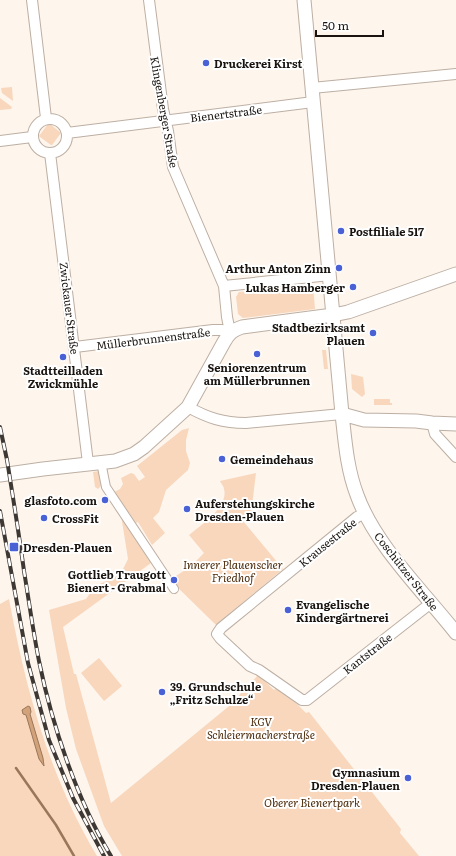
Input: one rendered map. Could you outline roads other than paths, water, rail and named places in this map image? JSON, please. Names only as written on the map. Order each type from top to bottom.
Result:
[{"type":"street","points":[[32,0],[46,118]]},
{"type":"street","name":"Klingenberger Straße","points":[[148,0],[163,109],[174,167],[224,286],[230,332]]},
{"type":"street","name":"Coschützer Straße","points":[[304,0],[342,414],[346,452],[351,476],[365,513],[382,541],[456,633]]},
{"type":"street","points":[[312,88],[456,74]]},
{"type":"street","name":"Bienertstraße","points":[[67,133],[314,102]]},
{"type":"street","points":[[46,118],[53,118],[60,122],[66,128],[67,133],[67,140],[63,147],[56,152],[50,153],[38,149],[34,144],[32,137],[36,125],[41,120],[46,118]]},
{"type":"street","points":[[0,141],[32,137]]},
{"type":"street","name":"Zwickauer Straße","points":[[50,153],[75,347],[95,463]]},
{"type":"street","points":[[0,475],[122,459],[134,454],[188,408],[230,332],[242,327],[333,316],[362,308],[456,274]]},
{"type":"street","points":[[224,286],[330,275]]},
{"type":"street","name":"Müllerbrunnenstraße","points":[[75,347],[213,330],[230,332]]},
{"type":"street","points":[[188,408],[218,421],[232,423],[342,414],[364,420],[416,421],[456,424]]},
{"type":"street","points":[[432,423],[435,434],[456,457]]},
{"type":"street","points":[[95,463],[106,487],[174,589]]},
{"type":"street","name":"Krausestraße","points":[[302,700],[250,666],[217,634],[221,628],[351,522],[365,513]]},
{"type":"street","name":"Kantstraße","points":[[302,700],[307,700],[431,603]]},
{"type":"waterway","points":[[16,768],[56,825],[74,856]]},
{"type":"railway","points":[[0,427],[7,460],[35,638],[44,685],[67,762],[87,811],[111,856]]},
{"type":"railway","points":[[0,511],[28,663],[49,740],[73,798],[104,856]]},
{"type":"place","name":"Druckerei Kirst","points":[[206,63]]},
{"type":"place","name":"Postfiliale 517","points":[[341,231]]},
{"type":"place","name":"Arthur Anton Zinn","points":[[339,268]]},
{"type":"place","name":"Lukas Hamberger","points":[[353,287]]},
{"type":"place","name":"Stadtbezirksamt Plauen","points":[[373,333]]},
{"type":"place","name":"Seniorenzentrum am Müllerbrunnen","points":[[257,354]]},
{"type":"place","name":"Stadtteilladen Zwickmühle","points":[[63,357]]},
{"type":"place","name":"Gemeindehaus","points":[[222,459]]},
{"type":"place","name":"glasfoto.com","points":[[105,500]]},
{"type":"place","name":"Auferstehungskirche Dresden-Plauen","points":[[187,509]]},
{"type":"place","name":"CrossFit","points":[[44,518]]},
{"type":"place","name":"Dresden-Plauen","points":[[14,547]]},
{"type":"place","name":"Gottlieb Traugott Bienert - Grabmal","points":[[174,580]]},
{"type":"place","name":"Evangelische Kindergärtnerei","points":[[288,610]]},
{"type":"place","name":"39. Grundschule „Fritz Schulze“","points":[[162,692]]},
{"type":"place","name":"Gymnasium Dresden-Plauen","points":[[408,778]]},
{"type":"park label","name":"Innerer Plauenscher Friedhof","points":[[233,570]]},
{"type":"park label","name":"KGV Schleiermacherstraße","points":[[261,727]]},
{"type":"park label","name":"Oberer Bienertpark","points":[[312,802]]}]
